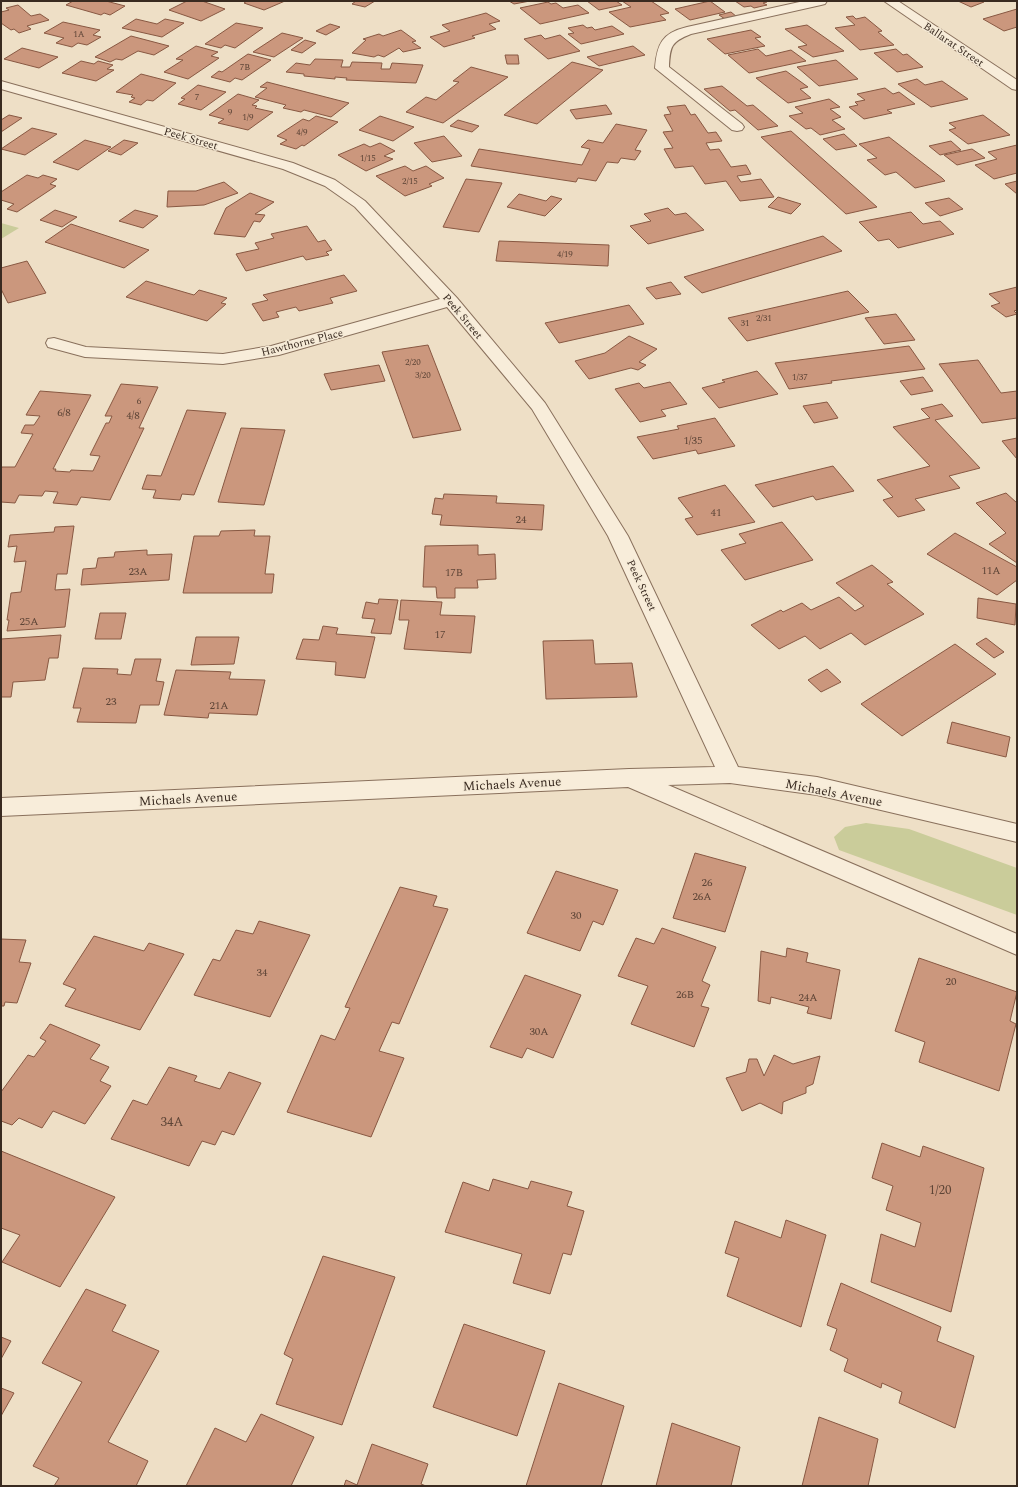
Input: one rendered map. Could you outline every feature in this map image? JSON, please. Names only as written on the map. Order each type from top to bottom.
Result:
[{"type":"street","points":[[736,127],[662,68],[664,49],[667,43],[672,37],[687,31],[821,1]]},
{"type":"street","name":"Ballarat Street","points":[[890,1],[1017,86]]},
{"type":"street","name":"Peek Street","points":[[1,85],[288,166],[330,183],[360,204],[451,301],[539,407],[618,536],[730,775]]},
{"type":"street","name":"Hawthorne Place","points":[[54,343],[85,352],[223,359],[273,351],[451,301]]},
{"type":"street","name":"Michaels Avenue","points":[[1,807],[629,778],[730,775],[817,786],[1017,833]]},
{"type":"street","points":[[629,778],[1017,945]]},
{"type":"green space","points":[[1,223],[19,228],[1,239]]},
{"type":"green space","points":[[866,823],[909,829],[1017,868],[1017,915],[839,850],[834,837],[845,827]]},
{"type":"building","points":[[73,1],[106,1],[125,6],[110,15],[104,13],[101,15],[66,5]]},
{"type":"building","points":[[187,1],[202,1],[225,9],[201,21],[169,10]]},
{"type":"building","points":[[247,1],[285,1],[264,10],[244,3]]},
{"type":"building","points":[[356,1],[375,1],[365,7],[352,4]]},
{"type":"building","points":[[509,1],[530,1],[514,4]]},
{"type":"building","points":[[587,1],[616,1],[622,5],[599,10]]},
{"type":"building","points":[[622,1],[651,1],[669,13],[660,15],[666,20],[630,27],[609,12],[631,7]]},
{"type":"building","points":[[710,1],[725,12],[690,20],[675,9]]},
{"type":"building","points":[[735,1],[765,1],[767,2],[763,3],[767,5],[754,8],[751,6],[744,7]]},
{"type":"building","points":[[958,1],[982,1],[984,2],[971,7]]},
{"type":"building","points":[[548,2],[551,4],[556,3],[563,8],[578,5],[589,13],[540,24],[520,8]]},
{"type":"building","points":[[18,5],[31,16],[40,14],[49,20],[27,26],[31,29],[19,33],[14,29],[11,30],[1,23],[1,12],[9,10],[6,8]]},
{"type":"building","points":[[1017,9],[1017,27],[1004,31],[983,19]]},
{"type":"building","points":[[731,12],[737,17],[725,19],[719,15]]},
{"type":"building","points":[[486,13],[500,21],[489,24],[496,29],[472,36],[475,38],[444,47],[430,37],[450,31],[442,25]]},
{"type":"building","points":[[853,16],[856,19],[865,17],[882,31],[878,32],[894,45],[860,50],[835,28],[855,25],[846,17]]},
{"type":"building","points":[[136,19],[157,24],[165,19],[184,23],[162,37],[122,28]]},
{"type":"building","points":[[63,22],[100,30],[93,35],[101,37],[87,45],[78,43],[72,47],[56,43],[64,38],[44,33]]},
{"type":"building","points":[[236,23],[263,28],[235,48],[225,45],[221,48],[205,44]]},
{"type":"building","points":[[330,24],[340,27],[326,35],[316,31]]},
{"type":"building","points":[[583,25],[587,28],[592,27],[595,30],[612,26],[624,34],[581,44],[568,34],[574,33],[568,28]]},
{"type":"building","points":[[807,25],[844,51],[813,57],[798,47],[807,45],[785,29]]},
{"type":"building","points":[[401,30],[416,41],[412,42],[421,48],[403,52],[399,48],[384,57],[378,55],[374,57],[352,53],[366,40],[363,39],[379,34],[383,36]]},
{"type":"building","points":[[751,30],[761,37],[755,38],[765,46],[725,54],[707,39]]},
{"type":"building","points":[[282,33],[303,38],[274,57],[253,52]]},
{"type":"building","points":[[541,35],[545,39],[560,35],[580,51],[548,59],[524,39]]},
{"type":"building","points":[[131,36],[169,46],[154,55],[138,51],[122,60],[116,59],[110,62],[95,57]]},
{"type":"building","points":[[305,40],[316,43],[302,53],[291,50]]},
{"type":"building","points":[[196,46],[218,52],[211,56],[219,58],[188,79],[164,72],[183,60],[176,59]]},
{"type":"building","points":[[633,46],[645,55],[599,66],[587,57]]},
{"type":"building","points":[[22,48],[58,57],[39,68],[4,59]]},
{"type":"building","points":[[758,49],[766,56],[791,50],[806,61],[749,73],[728,55]]},
{"type":"building","points":[[896,49],[903,55],[907,54],[923,67],[897,72],[874,53]]},
{"type":"building","points":[[248,54],[271,60],[242,80],[235,78],[230,82],[211,77],[219,71],[222,72]]},
{"type":"building","points":[[505,55],[518,55],[519,64],[507,64]]},
{"type":"building","points":[[315,59],[343,60],[341,67],[350,67],[352,62],[382,63],[381,69],[390,69],[392,63],[423,65],[416,83],[346,80],[347,78],[335,77],[335,79],[304,76],[304,74],[286,72],[296,63],[310,65]]},
{"type":"building","points":[[836,60],[858,79],[819,86],[797,67]]},
{"type":"building","points":[[81,61],[94,64],[98,61],[113,65],[107,69],[114,70],[96,81],[62,73]]},
{"type":"building","points":[[572,62],[603,70],[537,124],[504,115]]},
{"type":"building","points":[[471,67],[508,77],[443,123],[406,112],[426,97],[436,100],[459,82],[453,81]]},
{"type":"building","points":[[786,71],[808,87],[800,89],[811,98],[788,103],[756,78]]},
{"type":"building","points":[[141,74],[176,83],[153,101],[147,100],[141,105],[129,102],[135,98],[131,97],[133,95],[116,92]]},
{"type":"building","points":[[917,79],[925,85],[942,81],[968,99],[931,107],[898,84]]},
{"type":"building","points":[[267,82],[349,103],[331,117],[304,110],[301,112],[283,108],[286,105],[255,97],[267,88],[260,87]]},
{"type":"building","points":[[198,85],[226,92],[201,110],[178,104],[185,99],[181,98]]},
{"type":"building","points":[[722,86],[747,106],[753,105],[778,126],[758,130],[735,110],[730,111],[704,89]]},
{"type":"building","points":[[885,88],[893,94],[899,92],[915,104],[887,110],[892,113],[864,119],[849,107],[858,105],[855,102],[865,100],[857,94]]},
{"type":"building","points":[[238,94],[259,100],[252,105],[257,106],[255,108],[273,112],[248,130],[218,123],[224,119],[209,115]]},
{"type":"building","points":[[829,99],[840,107],[830,109],[841,117],[832,120],[845,129],[820,135],[811,128],[806,129],[789,116],[803,113],[795,107]]},
{"type":"building","points":[[606,105],[612,114],[576,119],[570,110]]},
{"type":"building","points":[[685,105],[691,115],[695,114],[708,133],[716,132],[722,141],[706,143],[710,150],[719,149],[731,167],[746,165],[751,174],[737,176],[741,182],[761,179],[774,197],[740,201],[726,181],[705,184],[693,166],[675,168],[664,149],[673,148],[663,132],[673,131],[664,115],[671,114],[667,107]]},
{"type":"building","points":[[9,115],[22,118],[1,132],[1,120]]},
{"type":"building","points":[[983,115],[1010,135],[968,144],[949,130],[956,128],[949,123]]},
{"type":"building","points":[[316,116],[338,122],[304,146],[302,145],[296,149],[280,144],[287,140],[277,136],[303,119],[309,121]]},
{"type":"building","points":[[380,116],[414,127],[393,141],[359,130]]},
{"type":"building","points":[[458,120],[479,126],[472,132],[450,126]]},
{"type":"building","points":[[616,124],[647,130],[635,150],[641,151],[635,160],[621,158],[618,163],[607,162],[596,181],[578,178],[576,182],[471,166],[479,149],[582,165],[590,149],[581,147],[588,140],[603,143]]},
{"type":"building","points":[[32,128],[57,134],[25,155],[1,149]]},
{"type":"building","points":[[791,131],[877,207],[846,214],[761,137]]},
{"type":"building","points":[[844,134],[857,146],[836,150],[823,139]]},
{"type":"building","points":[[444,136],[462,156],[432,162],[414,143]]},
{"type":"building","points":[[889,137],[945,181],[915,188],[896,172],[885,175],[867,160],[877,158],[859,144]]},
{"type":"building","points":[[85,140],[111,147],[78,170],[53,162]]},
{"type":"building","points":[[124,140],[138,143],[121,155],[108,151]]},
{"type":"building","points":[[951,141],[961,150],[940,155],[929,146]]},
{"type":"building","points":[[380,143],[395,151],[384,156],[393,159],[366,171],[338,155],[364,144],[370,147]]},
{"type":"building","points":[[1017,145],[1017,173],[994,179],[975,165],[997,159],[988,152]]},
{"type":"building","points":[[972,149],[985,158],[957,165],[944,155]]},
{"type":"building","points":[[405,166],[413,171],[426,166],[444,178],[429,184],[432,186],[405,196],[376,176]]},
{"type":"building","points":[[27,175],[38,178],[43,175],[57,179],[50,184],[56,186],[17,212],[7,209],[14,204],[1,200],[1,192]]},
{"type":"building","points":[[466,179],[502,183],[479,232],[443,227]]},
{"type":"building","points":[[1017,181],[1017,194],[1005,184]]},
{"type":"building","points":[[224,182],[238,193],[204,205],[167,207],[168,191],[196,191]]},
{"type":"building","points":[[250,193],[274,202],[255,214],[265,215],[260,222],[254,221],[245,237],[214,234],[226,208]]},
{"type":"building","points":[[519,194],[546,201],[551,196],[562,199],[545,216],[507,207]]},
{"type":"building","points":[[778,197],[801,204],[791,214],[768,207]]},
{"type":"building","points":[[949,198],[963,209],[940,216],[925,203]]},
{"type":"building","points":[[668,208],[675,215],[686,213],[704,230],[648,244],[630,226],[651,221],[644,214]]},
{"type":"building","points":[[55,210],[77,217],[62,227],[40,220]]},
{"type":"building","points":[[135,210],[158,216],[143,228],[119,221]]},
{"type":"building","points":[[911,212],[923,224],[940,221],[954,234],[898,248],[889,239],[878,241],[859,222]]},
{"type":"building","points":[[71,224],[149,250],[124,268],[45,242]]},
{"type":"building","points":[[307,226],[318,242],[325,240],[332,250],[326,252],[329,255],[306,260],[303,256],[246,271],[236,254],[259,249],[255,243],[274,238],[271,234]]},
{"type":"building","points":[[823,236],[842,251],[702,293],[684,277]]},
{"type":"building","points":[[499,241],[609,245],[608,266],[496,261]]},
{"type":"building","points":[[27,261],[46,293],[8,303],[1,289],[1,268]]},
{"type":"building","points":[[344,275],[357,291],[330,298],[333,303],[299,311],[296,307],[276,312],[279,317],[263,321],[252,304],[268,300],[263,295]]},
{"type":"building","points":[[146,281],[194,295],[199,290],[227,298],[221,303],[226,304],[207,321],[126,297]]},
{"type":"building","points":[[671,282],[681,294],[656,299],[646,288]]},
{"type":"building","points":[[1017,287],[1017,310],[1014,311],[1017,314],[1006,317],[991,306],[1000,303],[989,294]]},
{"type":"building","points":[[848,291],[869,312],[747,341],[728,318]]},
{"type":"building","points":[[629,305],[644,324],[559,343],[545,323]]},
{"type":"building","points":[[896,314],[915,340],[884,344],[865,318]]},
{"type":"building","points":[[629,336],[657,349],[639,362],[646,365],[638,370],[631,368],[589,379],[575,361],[605,353]]},
{"type":"building","points":[[428,345],[461,430],[413,438],[382,352]]},
{"type":"building","points":[[909,346],[925,369],[831,381],[832,383],[789,389],[775,363]]},
{"type":"building","points":[[978,360],[1001,393],[1017,391],[1017,418],[982,423],[939,364]]},
{"type":"building","points":[[379,365],[385,381],[331,390],[324,374]]},
{"type":"building","points":[[757,371],[778,394],[719,408],[702,388],[725,382],[722,380]]},
{"type":"building","points":[[923,377],[933,391],[911,395],[900,381]]},
{"type":"building","points":[[670,382],[687,404],[661,410],[666,416],[640,422],[615,389],[639,383],[644,388]]},
{"type":"building","points":[[121,384],[158,387],[139,428],[144,428],[110,500],[81,497],[77,505],[53,503],[58,492],[45,491],[42,496],[19,495],[15,503],[1,502],[1,469],[2,467],[15,467],[33,434],[21,433],[25,425],[34,425],[40,416],[26,415],[40,391],[91,395],[53,469],[56,469],[55,471],[70,472],[71,470],[93,471],[100,456],[90,455],[106,423],[109,423],[112,416],[105,416]]},
{"type":"building","points":[[827,402],[838,418],[814,423],[803,406]]},
{"type":"building","points":[[942,404],[953,416],[935,420],[980,468],[949,476],[960,488],[915,499],[925,510],[898,517],[883,500],[893,497],[877,480],[930,466],[893,427],[930,418],[921,409]]},
{"type":"building","points":[[187,410],[226,413],[194,495],[182,494],[180,500],[153,498],[156,490],[142,489],[147,475],[161,476]]},
{"type":"building","points":[[715,418],[735,446],[698,454],[696,450],[653,459],[637,437],[679,429],[677,426]]},
{"type":"building","points":[[241,428],[285,430],[264,505],[218,502]]},
{"type":"building","points":[[1017,438],[1017,459],[1002,441]]},
{"type":"building","points":[[833,466],[854,491],[816,500],[813,496],[773,507],[755,485]]},
{"type":"building","points":[[725,485],[755,522],[697,535],[685,519],[693,517],[678,498]]},
{"type":"building","points":[[1006,493],[1017,503],[1017,563],[989,544],[1006,533],[976,503]]},
{"type":"building","points":[[444,494],[497,496],[496,503],[544,505],[542,530],[440,525],[442,515],[432,514],[435,498],[443,499]]},
{"type":"building","points":[[782,522],[813,560],[745,580],[721,550],[746,543],[739,534]]},
{"type":"building","points":[[74,526],[67,574],[57,574],[55,590],[70,589],[65,627],[7,631],[11,593],[21,592],[26,561],[14,562],[17,546],[8,547],[10,535],[54,532],[55,527]]},
{"type":"building","points":[[255,530],[254,536],[270,536],[265,574],[274,574],[272,593],[183,593],[194,536],[219,536],[221,531]]},
{"type":"building","points":[[955,533],[1017,567],[1017,580],[997,595],[927,554]]},
{"type":"building","points":[[478,545],[478,555],[495,554],[496,579],[477,580],[478,588],[455,588],[455,598],[437,598],[436,587],[423,587],[425,546]]},
{"type":"building","points":[[147,550],[147,555],[172,554],[169,580],[81,585],[83,569],[96,568],[98,558],[114,557],[115,552]]},
{"type":"building","points":[[872,565],[893,582],[887,584],[924,614],[865,645],[851,633],[820,649],[805,636],[779,649],[751,625],[781,610],[783,612],[802,603],[811,610],[839,597],[855,611],[864,606],[836,583]]},
{"type":"building","points":[[978,598],[1016,604],[1015,625],[977,618]]},
{"type":"building","points":[[379,599],[398,600],[391,634],[371,633],[375,619],[362,618],[366,602],[378,604]]},
{"type":"building","points":[[401,600],[442,602],[440,615],[475,616],[471,653],[404,649],[409,620],[399,620]]},
{"type":"building","points":[[100,613],[126,613],[121,639],[95,639]]},
{"type":"building","points":[[323,626],[338,628],[336,634],[375,637],[365,678],[335,675],[336,662],[296,659],[303,639],[319,640]]},
{"type":"building","points":[[61,635],[58,658],[49,658],[45,680],[13,682],[11,697],[1,697],[1,639]]},
{"type":"building","points":[[196,637],[239,637],[234,664],[191,665]]},
{"type":"building","points":[[986,638],[1004,652],[994,658],[976,644]]},
{"type":"building","points":[[593,640],[595,664],[632,663],[637,697],[546,699],[543,641]]},
{"type":"building","points":[[955,644],[996,674],[902,736],[861,704]]},
{"type":"building","points":[[135,659],[161,659],[156,681],[164,682],[159,705],[140,705],[136,723],[77,722],[81,708],[73,708],[83,668],[118,669],[117,674],[131,675]]},
{"type":"building","points":[[827,669],[841,682],[821,692],[808,680]]},
{"type":"building","points":[[176,670],[231,672],[229,679],[265,680],[257,715],[209,713],[208,718],[164,715]]},
{"type":"building","points":[[952,722],[1010,737],[1006,757],[947,743]]},
{"type":"building","points":[[695,853],[746,867],[725,932],[673,918]]},
{"type":"building","points":[[556,871],[618,890],[603,925],[593,921],[580,951],[527,933]]},
{"type":"building","points":[[400,887],[437,896],[433,906],[448,909],[399,1024],[392,1022],[379,1051],[404,1058],[371,1137],[287,1112],[321,1035],[335,1040],[350,1008],[345,1007]]},
{"type":"building","points":[[259,921],[310,935],[270,1017],[194,995],[213,959],[220,961],[236,930],[253,934]]},
{"type":"building","points":[[662,928],[716,947],[702,981],[710,985],[701,1006],[709,1008],[694,1047],[631,1024],[648,986],[618,976],[636,938],[654,944]]},
{"type":"building","points":[[94,936],[144,951],[149,943],[184,954],[140,1030],[65,1006],[76,989],[63,984]]},
{"type":"building","points":[[1,939],[26,940],[19,962],[31,963],[17,1003],[5,1002],[4,1006],[1,1006]]},
{"type":"building","points":[[787,948],[808,953],[806,962],[840,970],[831,1019],[807,1013],[809,1007],[771,997],[770,1004],[758,1001],[761,951],[786,957]]},
{"type":"building","points":[[919,958],[1017,992],[1010,1021],[1016,1024],[999,1091],[919,1062],[925,1042],[895,1031]]},
{"type":"building","points":[[525,975],[581,995],[553,1058],[527,1048],[522,1058],[490,1047]]},
{"type":"building","points":[[50,1024],[100,1045],[90,1059],[109,1067],[100,1081],[111,1086],[85,1124],[53,1111],[42,1128],[19,1118],[12,1125],[1,1121],[1,1092],[28,1055],[34,1057],[46,1041],[40,1038]]},
{"type":"building","points":[[774,1055],[793,1064],[820,1056],[813,1084],[806,1087],[806,1093],[783,1102],[782,1114],[760,1103],[742,1111],[726,1078],[746,1072],[749,1059],[757,1059],[764,1076]]},
{"type":"building","points":[[169,1067],[197,1076],[194,1081],[220,1089],[229,1072],[261,1083],[234,1135],[222,1131],[215,1145],[202,1141],[189,1166],[111,1139],[133,1100],[147,1105]]},
{"type":"building","points":[[882,1143],[920,1157],[923,1146],[984,1168],[951,1312],[871,1282],[881,1234],[915,1247],[921,1223],[886,1210],[893,1186],[872,1178]]},
{"type":"building","points":[[1,1151],[115,1197],[60,1287],[2,1262],[20,1235],[1,1228]]},
{"type":"building","points":[[493,1179],[528,1189],[531,1181],[572,1192],[567,1206],[584,1211],[571,1255],[563,1253],[550,1294],[513,1283],[522,1254],[445,1232],[463,1182],[489,1191]]},
{"type":"building","points":[[786,1220],[826,1235],[801,1327],[727,1296],[739,1258],[725,1253],[735,1221],[781,1238]]},
{"type":"building","points":[[323,1256],[395,1277],[342,1425],[276,1404],[293,1359],[284,1354]]},
{"type":"building","points":[[841,1283],[941,1327],[937,1341],[974,1356],[955,1428],[899,1403],[902,1392],[882,1383],[881,1388],[844,1371],[848,1359],[830,1350],[837,1329],[827,1325]]},
{"type":"building","points":[[86,1289],[126,1305],[112,1331],[159,1351],[108,1442],[148,1461],[136,1486],[54,1486],[59,1478],[33,1466],[82,1382],[42,1363]]},
{"type":"building","points":[[464,1324],[545,1351],[517,1436],[433,1407]]},
{"type":"building","points":[[1,1337],[11,1341],[1,1359]]},
{"type":"building","points":[[559,1383],[624,1406],[601,1486],[526,1486]]},
{"type":"building","points":[[1,1388],[14,1393],[1,1416]]},
{"type":"building","points":[[261,1414],[314,1437],[291,1486],[186,1486],[215,1428],[246,1442]]},
{"type":"building","points":[[819,1417],[878,1439],[868,1486],[802,1486]]},
{"type":"building","points":[[672,1423],[740,1447],[731,1486],[656,1486]]},
{"type":"building","points":[[372,1444],[428,1464],[421,1484],[426,1486],[344,1486],[346,1480],[357,1485]]}]
